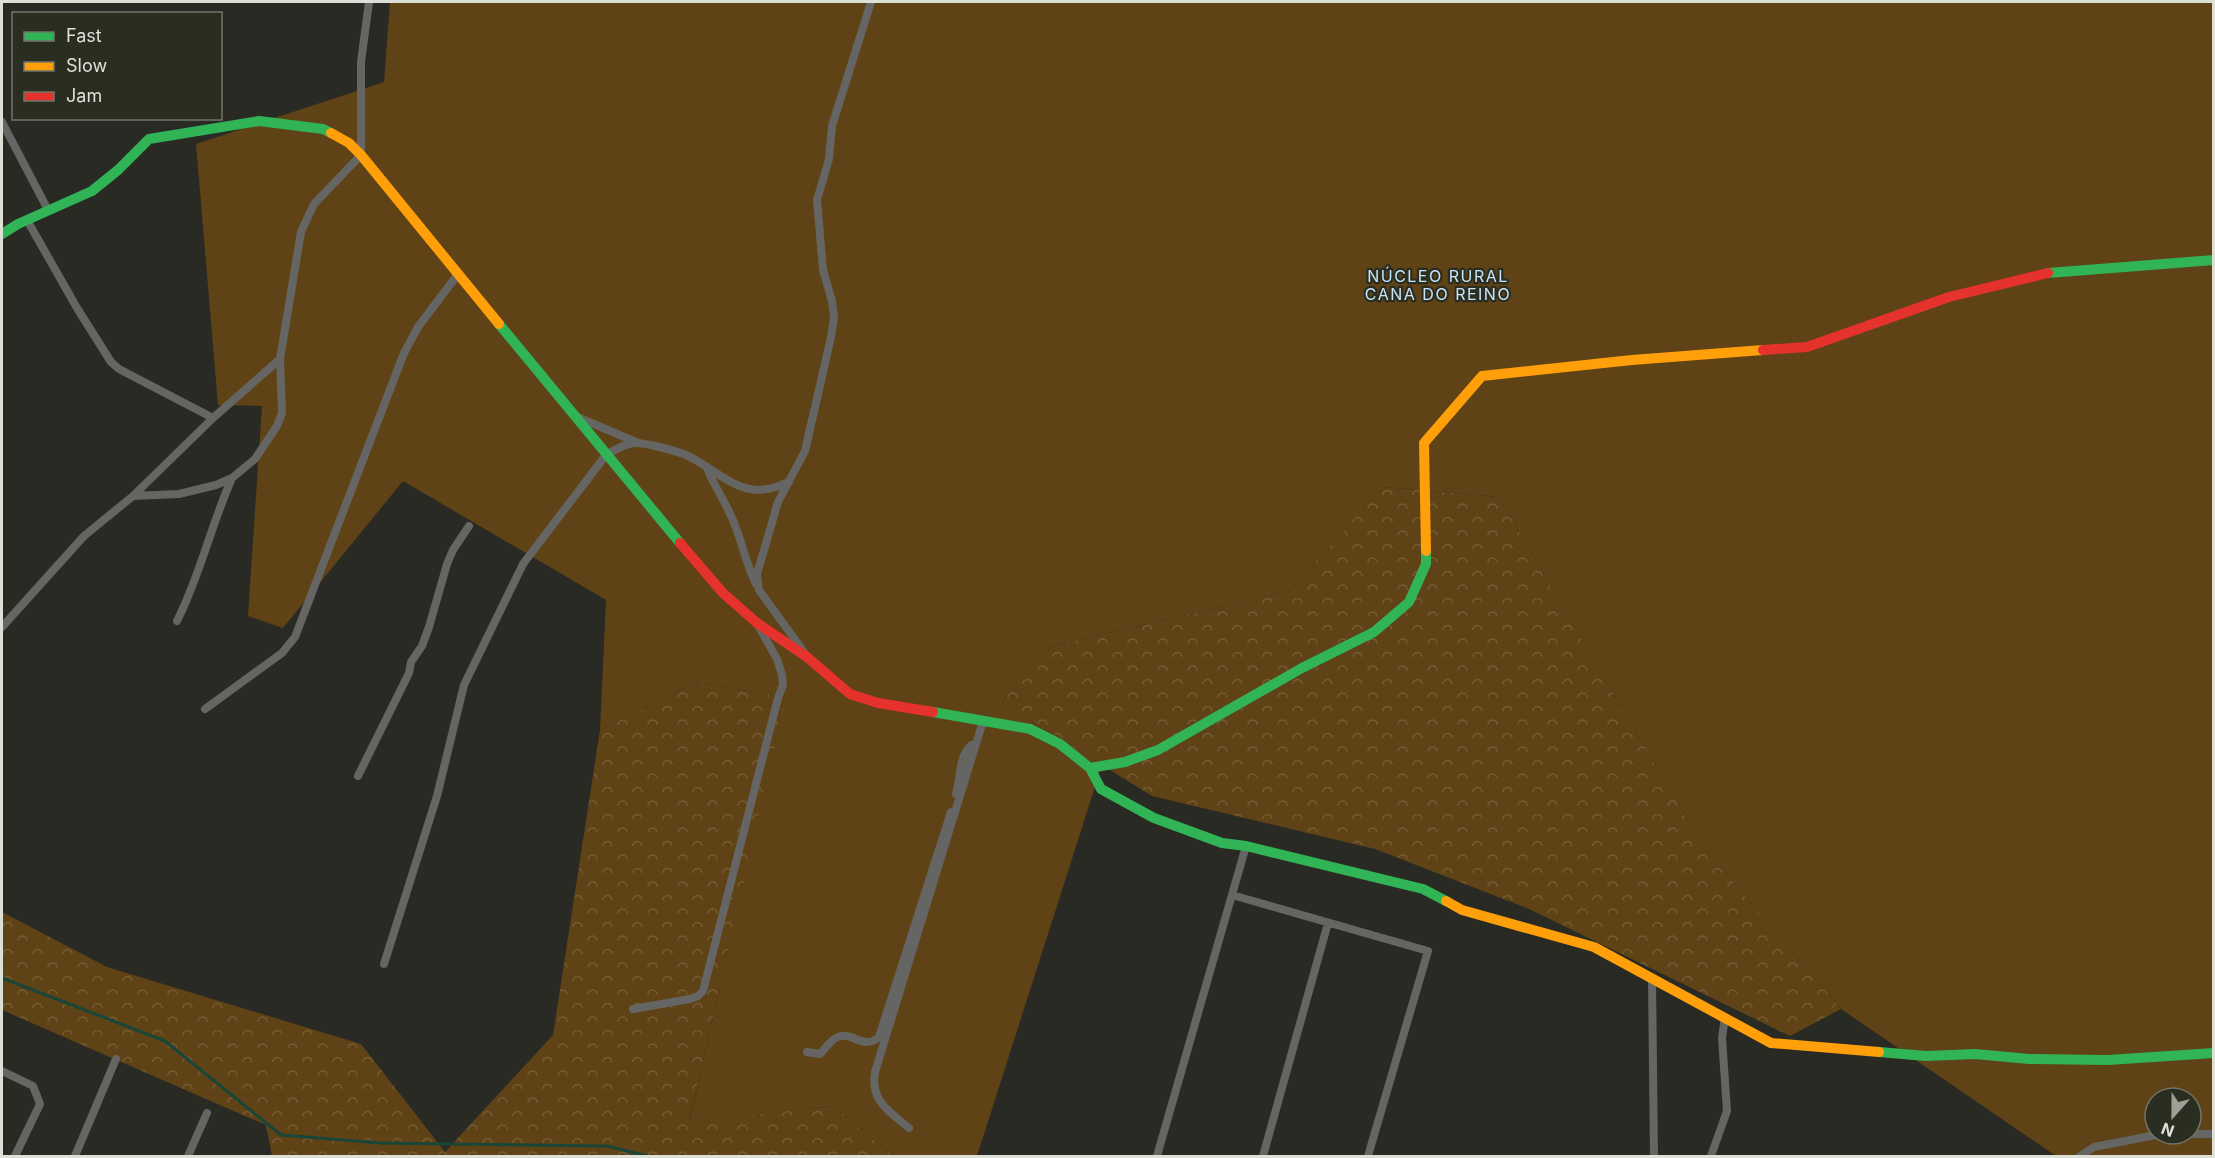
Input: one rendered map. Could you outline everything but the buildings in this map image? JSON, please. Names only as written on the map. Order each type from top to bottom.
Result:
[{"type":"street","points":[[133,496],[179,494],[216,486],[232,478],[255,459],[277,426],[282,413],[279,359],[301,232],[314,204],[361,155],[361,62],[369,2]]},
{"type":"street","points":[[759,590],[757,574],[764,544],[778,502],[804,451],[831,337],[834,317],[823,270],[817,200],[829,159],[832,126],[871,2]]},
{"type":"street","points":[[2,122],[48,210]]},
{"type":"street","points":[[2,234],[27,220],[92,191],[118,170],[149,139],[259,122],[286,123],[323,129],[349,143],[361,155],[606,455],[723,593],[757,623],[807,657],[850,694],[878,703],[1029,729],[1045,735],[1090,768],[1101,789],[1154,818],[1222,843],[1246,846],[1423,889],[1462,910],[1594,947],[1771,1042],[1926,1056],[1975,1054],[2029,1059],[2108,1060],[2214,1053]]},
{"type":"street","points":[[27,220],[111,362],[119,369],[213,418]]},
{"type":"street","points":[[1090,768],[1125,762],[1158,750],[1302,668],[1374,632],[1408,602],[1426,564],[1424,442],[1482,376],[1632,360],[1807,347],[1949,297],[2056,271],[2214,260]]},
{"type":"street","points":[[205,709],[282,653],[296,637],[404,353],[418,327],[458,274]]},
{"type":"street","points":[[2,627],[84,536],[133,496],[213,418],[279,359]]},
{"type":"street","points":[[573,414],[637,443],[686,455],[725,480],[755,490],[768,489],[789,482]]},
{"type":"street","points":[[384,964],[437,796],[464,685],[523,564],[606,455],[625,445],[637,443]]},
{"type":"street","points":[[706,468],[732,517],[742,543],[747,567],[759,590],[807,657]]},
{"type":"street","points":[[177,621],[190,596],[196,572],[232,478]]},
{"type":"street","points":[[358,776],[409,673],[411,662],[422,646],[447,564],[453,550],[469,526]]},
{"type":"street","points":[[633,1009],[690,999],[703,991],[783,685],[777,659],[757,623]]},
{"type":"street","points":[[909,1128],[879,1099],[873,1086],[875,1072],[983,721]]},
{"type":"street","points":[[807,1052],[820,1054],[835,1038],[840,1036],[866,1043],[873,1042],[879,1037],[959,786],[963,755],[970,745],[976,743]]},
{"type":"street","points":[[1157,1156],[1246,846]]},
{"type":"street","points":[[1232,895],[1428,951],[1368,1156]]},
{"type":"street","points":[[1263,1156],[1328,923]]},
{"type":"street","points":[[1652,978],[1654,1156]]},
{"type":"street","points":[[1711,1156],[1727,1111],[1722,1038],[1725,1017]]},
{"type":"street","points":[[75,1156],[116,1059]]},
{"type":"street","points":[[2,1071],[33,1086],[40,1104],[15,1156]]},
{"type":"street","points":[[188,1156],[207,1113]]},
{"type":"street","points":[[2080,1156],[2094,1147],[2143,1137]]},
{"type":"green space","points":[[390,2],[2213,2],[2213,1156],[2056,1156],[1841,1009],[1702,845],[1499,497],[1384,487],[1289,591],[1039,649],[1002,703],[1102,765],[977,1156],[894,1156],[833,1106],[689,1123],[785,698],[697,682],[600,730],[606,600],[403,481],[283,628],[248,616],[262,406],[218,405],[196,144],[384,82]]},
{"type":"green space","points":[[1383,487],[1499,497],[1702,845],[1841,1009],[1790,1036],[1529,909],[1375,849],[1152,796],[1002,703],[1039,649],[1289,591]]},
{"type":"green space","points":[[697,682],[786,698],[689,1122],[833,1106],[894,1156],[272,1156],[266,1125],[2,1010],[2,912],[107,967],[361,1044],[445,1152],[553,1035],[600,730]]},
{"type":"waterway","points":[[2,978],[165,1041],[281,1135],[380,1143],[607,1146],[647,1156]]},
{"type":"traffic: fast","points":[[2,234],[18,224],[92,191],[118,170],[149,139],[259,121],[323,129],[331,133]]},
{"type":"traffic: fast","points":[[2048,273],[2214,260]]},
{"type":"traffic: fast","points":[[499,324],[680,543]]},
{"type":"traffic: fast","points":[[1090,768],[1125,762],[1158,750],[1302,668],[1374,632],[1409,602],[1426,564],[1426,551]]},
{"type":"traffic: fast","points":[[933,712],[1030,729],[1060,744],[1090,768],[1101,789],[1154,818],[1222,843],[1246,846],[1423,889],[1446,901]]},
{"type":"traffic: fast","points":[[1879,1052],[1926,1056],[1975,1054],[2029,1059],[2108,1060],[2214,1053]]},
{"type":"traffic: slow","points":[[331,133],[349,143],[361,155],[499,324]]},
{"type":"traffic: slow","points":[[1426,551],[1424,443],[1482,376],[1632,360],[1763,350]]},
{"type":"traffic: slow","points":[[1446,901],[1462,910],[1594,947],[1771,1043],[1879,1052]]},
{"type":"traffic: jam","points":[[1763,350],[1807,347],[1949,297],[2048,273]]},
{"type":"traffic: jam","points":[[680,543],[723,593],[757,623],[807,657],[850,694],[878,703],[933,712]]},
{"type":"district","name":"NÚCLEO RURAL CANA DO REINO","points":[[1438,285]]}]
